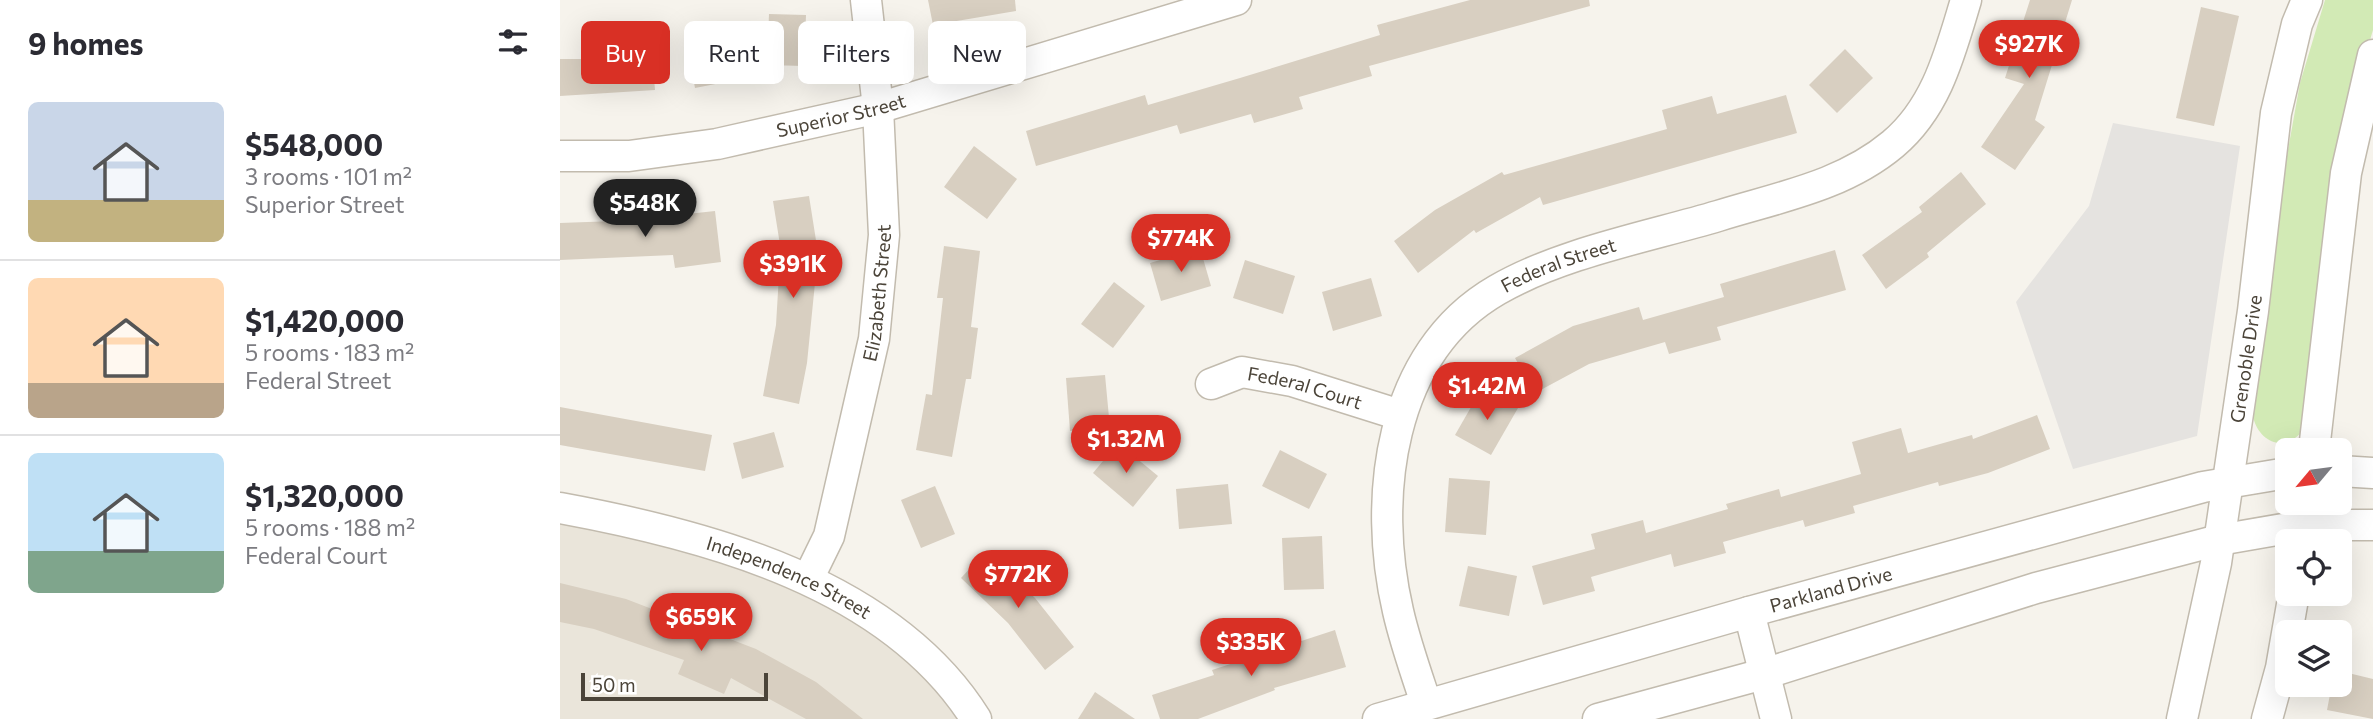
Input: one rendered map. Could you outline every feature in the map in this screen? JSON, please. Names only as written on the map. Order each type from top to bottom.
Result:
[{"type":"street","name":"Elizabeth Street","points":[[808,579],[829,536],[874,339],[884,235],[878,108],[866,0]]},
{"type":"street","name":"Superior Street","points":[[560,156],[629,156],[717,144],[878,108],[1236,0]]},
{"type":"street","name":"Federal Street","points":[[1426,703],[1398,611],[1390,550],[1387,487],[1400,415],[1435,344],[1460,317],[1497,290],[1552,265],[1840,179],[1893,144],[1917,120],[1944,73],[1966,0]]},
{"type":"street","name":"Grenoble Drive","points":[[2182,719],[2194,673],[2219,540],[2253,311],[2276,113],[2297,24],[2307,0]]},
{"type":"street","points":[[2315,438],[2346,173],[2373,55]]},
{"type":"street","name":"Federal Court","points":[[1211,384],[1242,372],[1292,381],[1400,415]]},
{"type":"street","points":[[2352,472],[2373,473]]},
{"type":"street","name":"Parkland Drive","points":[[1378,719],[1749,612],[2228,481],[2275,475]]},
{"type":"street","name":"Independence Street","points":[[560,508],[635,522],[747,553],[808,579],[900,635],[963,699],[976,719]]},
{"type":"street","points":[[1598,719],[1767,673],[2036,588],[2219,540],[2306,523],[2373,525]]},
{"type":"street","points":[[2267,719],[2281,668],[2292,606]]},
{"type":"street","points":[[1749,612],[1767,673],[1776,719]]},
{"type":"shaded area","points":[[2113,123],[2240,146],[2197,436],[2073,469],[2016,302],[2089,206]]},
{"type":"shaded area","points":[[560,508],[635,522],[900,635],[976,719],[560,719]]},
{"type":"green space","points":[[2325,0],[2373,0],[2373,30],[2361,70],[2307,424],[2294,438],[2275,438],[2275,442],[2263,435],[2253,417],[2277,211],[2300,83]]},
{"type":"building","points":[[928,0],[1015,0],[1016,11],[957,21],[932,21]]},
{"type":"building","points":[[1470,0],[1589,0],[1590,6],[1369,66],[1372,76],[1299,97],[1303,109],[1254,123],[1251,114],[1180,134],[1177,125],[1036,166],[1026,131],[1145,95],[1148,105],[1240,78],[1380,35],[1377,25]]},
{"type":"building","points":[[2030,0],[2072,0],[2035,120],[2045,127],[2015,170],[1981,147],[2024,84],[2005,78]]},
{"type":"building","points":[[2201,7],[2239,16],[2214,126],[2176,118]]},
{"type":"building","points":[[769,14],[806,15],[806,21],[798,21],[798,66],[784,65],[784,21],[769,21]]},
{"type":"building","points":[[1845,49],[1873,78],[1837,113],[1809,85]]},
{"type":"building","points":[[560,59],[581,59],[581,84],[655,84],[655,90],[560,96]]},
{"type":"building","points":[[694,84],[715,84],[695,88]]},
{"type":"building","points":[[1786,95],[1797,133],[1543,205],[1540,197],[1476,233],[1474,230],[1418,273],[1394,241],[1435,210],[1502,172],[1504,175],[1667,129],[1662,110],[1712,96],[1717,114]]},
{"type":"building","points":[[974,146],[1017,179],[987,219],[944,187]]},
{"type":"building","points":[[1961,172],[1986,204],[1927,253],[1929,257],[1886,289],[1862,255],[1922,212],[1919,207]]},
{"type":"building","points":[[809,196],[818,253],[807,363],[799,404],[763,396],[776,325],[779,275],[785,276],[773,201]]},
{"type":"building","points":[[715,211],[721,262],[675,268],[673,255],[560,260],[560,223],[669,219],[669,216]]},
{"type":"building","points":[[944,246],[980,251],[971,327],[978,328],[971,379],[966,379],[952,457],[916,450],[926,394],[932,395],[943,298],[937,298]]},
{"type":"building","points":[[1200,248],[1211,286],[1161,301],[1150,263]]},
{"type":"building","points":[[1835,250],[1846,290],[1717,327],[1721,340],[1669,354],[1665,342],[1589,364],[1535,393],[1515,358],[1573,326],[1639,307],[1643,320],[1724,297],[1720,284]]},
{"type":"building","points":[[1245,260],[1295,276],[1283,314],[1233,298]]},
{"type":"building","points":[[1371,278],[1382,316],[1333,331],[1322,292]]},
{"type":"building","points":[[1114,282],[1145,306],[1113,348],[1081,324]]},
{"type":"building","points":[[1105,375],[1110,428],[1070,431],[1066,378]]},
{"type":"building","points":[[1482,388],[1518,408],[1491,455],[1455,435]]},
{"type":"building","points":[[560,407],[712,435],[705,471],[560,445]]},
{"type":"building","points":[[2037,415],[2050,449],[1988,473],[1939,486],[1938,482],[1853,506],[1855,513],[1805,527],[1803,520],[1723,542],[1726,553],[1674,567],[1671,554],[1591,577],[1595,591],[1543,605],[1532,566],[1595,549],[1591,534],[1643,520],[1646,533],[1728,509],[1726,504],[1779,489],[1781,497],[1861,474],[1852,442],[1901,428],[1908,453],[1972,435],[1973,439]]},
{"type":"building","points":[[774,432],[784,467],[742,479],[733,443]]},
{"type":"building","points":[[1118,443],[1158,476],[1133,507],[1093,473]]},
{"type":"building","points":[[1280,450],[1327,474],[1309,509],[1262,486]]},
{"type":"building","points":[[1449,478],[1490,481],[1486,535],[1445,532]]},
{"type":"building","points":[[1228,484],[1232,524],[1179,529],[1176,489]]},
{"type":"building","points":[[935,486],[955,534],[921,548],[901,500]]},
{"type":"building","points":[[1322,536],[1324,589],[1284,590],[1282,538]]},
{"type":"building","points":[[986,551],[1035,598],[1074,647],[1045,670],[1008,623],[961,578]]},
{"type":"building","points":[[1468,566],[1517,576],[1509,616],[1459,606]]},
{"type":"building","points":[[560,583],[626,599],[756,649],[816,682],[863,719],[806,719],[731,678],[724,694],[678,674],[684,660],[594,629],[560,622]]},
{"type":"building","points":[[1335,630],[1346,667],[1274,688],[1275,690],[1198,719],[1160,719],[1152,695],[1214,675],[1212,670]]},
{"type":"building","points":[[2352,674],[2373,679],[2373,719],[2327,710],[2330,697],[2352,697]]},
{"type":"building","points":[[1095,692],[1135,719],[1078,719]]}]
